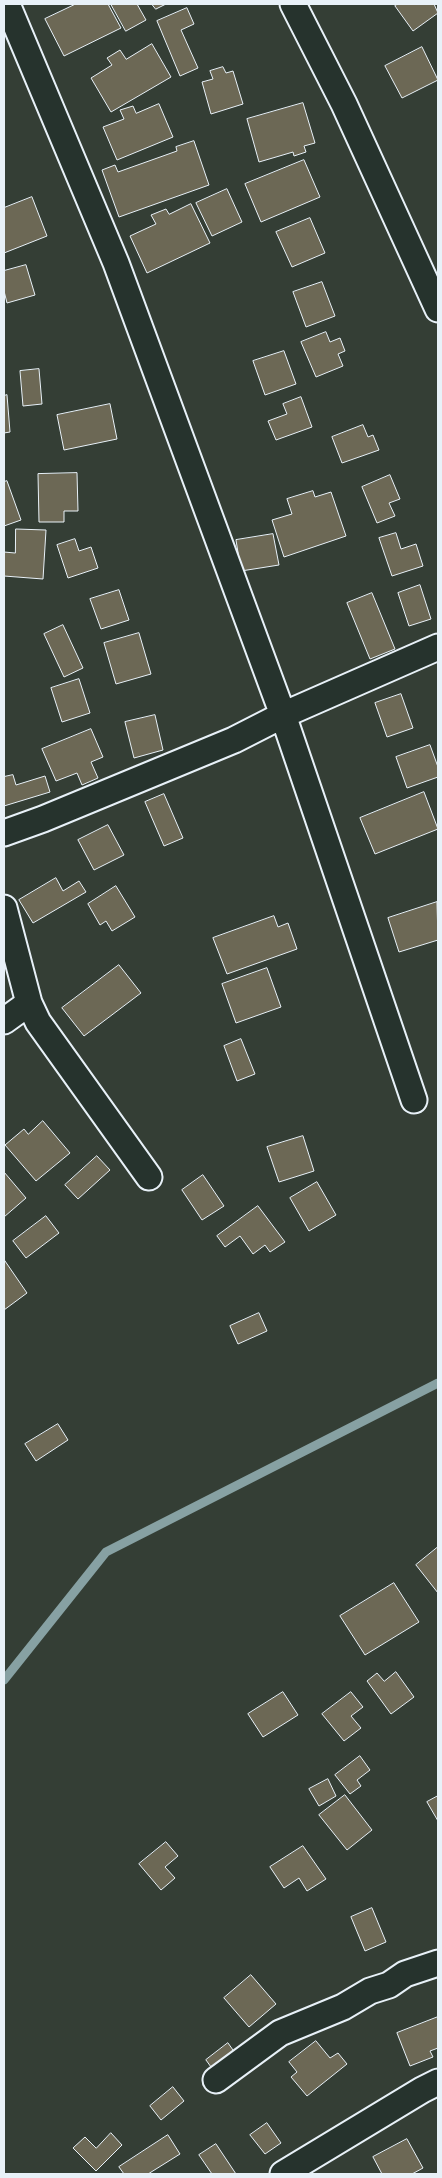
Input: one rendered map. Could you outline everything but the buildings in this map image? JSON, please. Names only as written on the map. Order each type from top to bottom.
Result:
[{"type":"street","points":[[7,4],[116,263],[283,714],[414,1100]]},
{"type":"street","points":[[293,4],[344,104],[438,308]]},
{"type":"street","points":[[4,833],[43,820],[225,744],[283,714],[438,646]]},
{"type":"street","points":[[4,908],[29,1002],[38,1022],[149,1177]]},
{"type":"street","points":[[4,1021],[29,1002]]},
{"type":"street","points":[[216,2080],[280,2033],[343,2007],[370,1992],[389,1986],[405,1974],[438,1963]]},
{"type":"street","points":[[283,2174],[438,2082]]},
{"type":"waterway","points":[[4,1680],[106,1552],[438,1383]]}]
